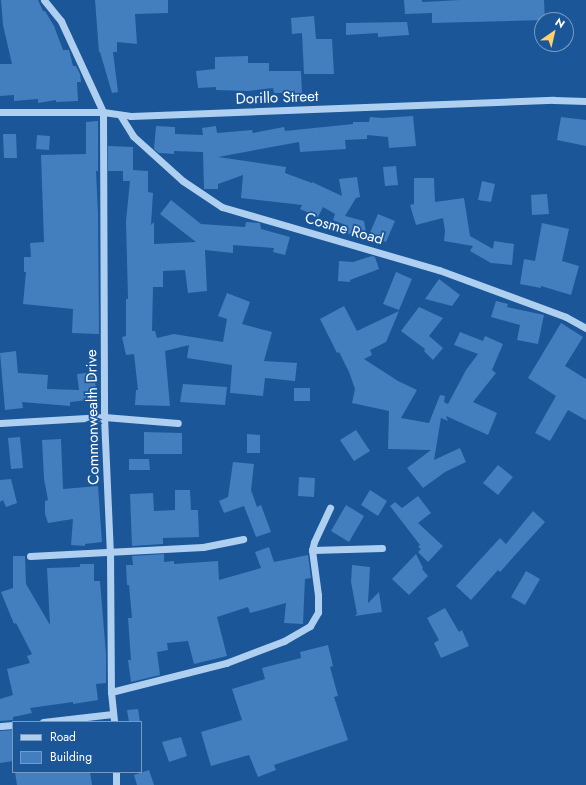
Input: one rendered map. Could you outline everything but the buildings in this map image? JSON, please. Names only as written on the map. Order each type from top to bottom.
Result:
[{"type":"street","points":[[44,0],[61,21],[103,112]]},
{"type":"street","name":"Dorillo Street","points":[[0,112],[103,112],[120,115],[554,100],[586,101]]},
{"type":"street","name":"Commonwealth Drive","points":[[103,112],[104,418],[110,552],[111,692],[113,718]]},
{"type":"street","name":"Cosme Road","points":[[120,115],[133,136],[183,181],[222,207],[439,270],[566,317],[586,328]]},
{"type":"street","points":[[0,424],[104,418],[178,423]]},
{"type":"street","points":[[111,692],[226,663],[284,641],[310,626],[318,612],[312,550],[314,542],[330,508]]},
{"type":"street","points":[[30,556],[203,547],[243,538]]},
{"type":"street","points":[[312,550],[382,548]]},
{"type":"street","points":[[60,721],[113,718]]},
{"type":"street","points":[[1,726],[12,725]]},
{"type":"street","points":[[116,773],[116,785]]}]
